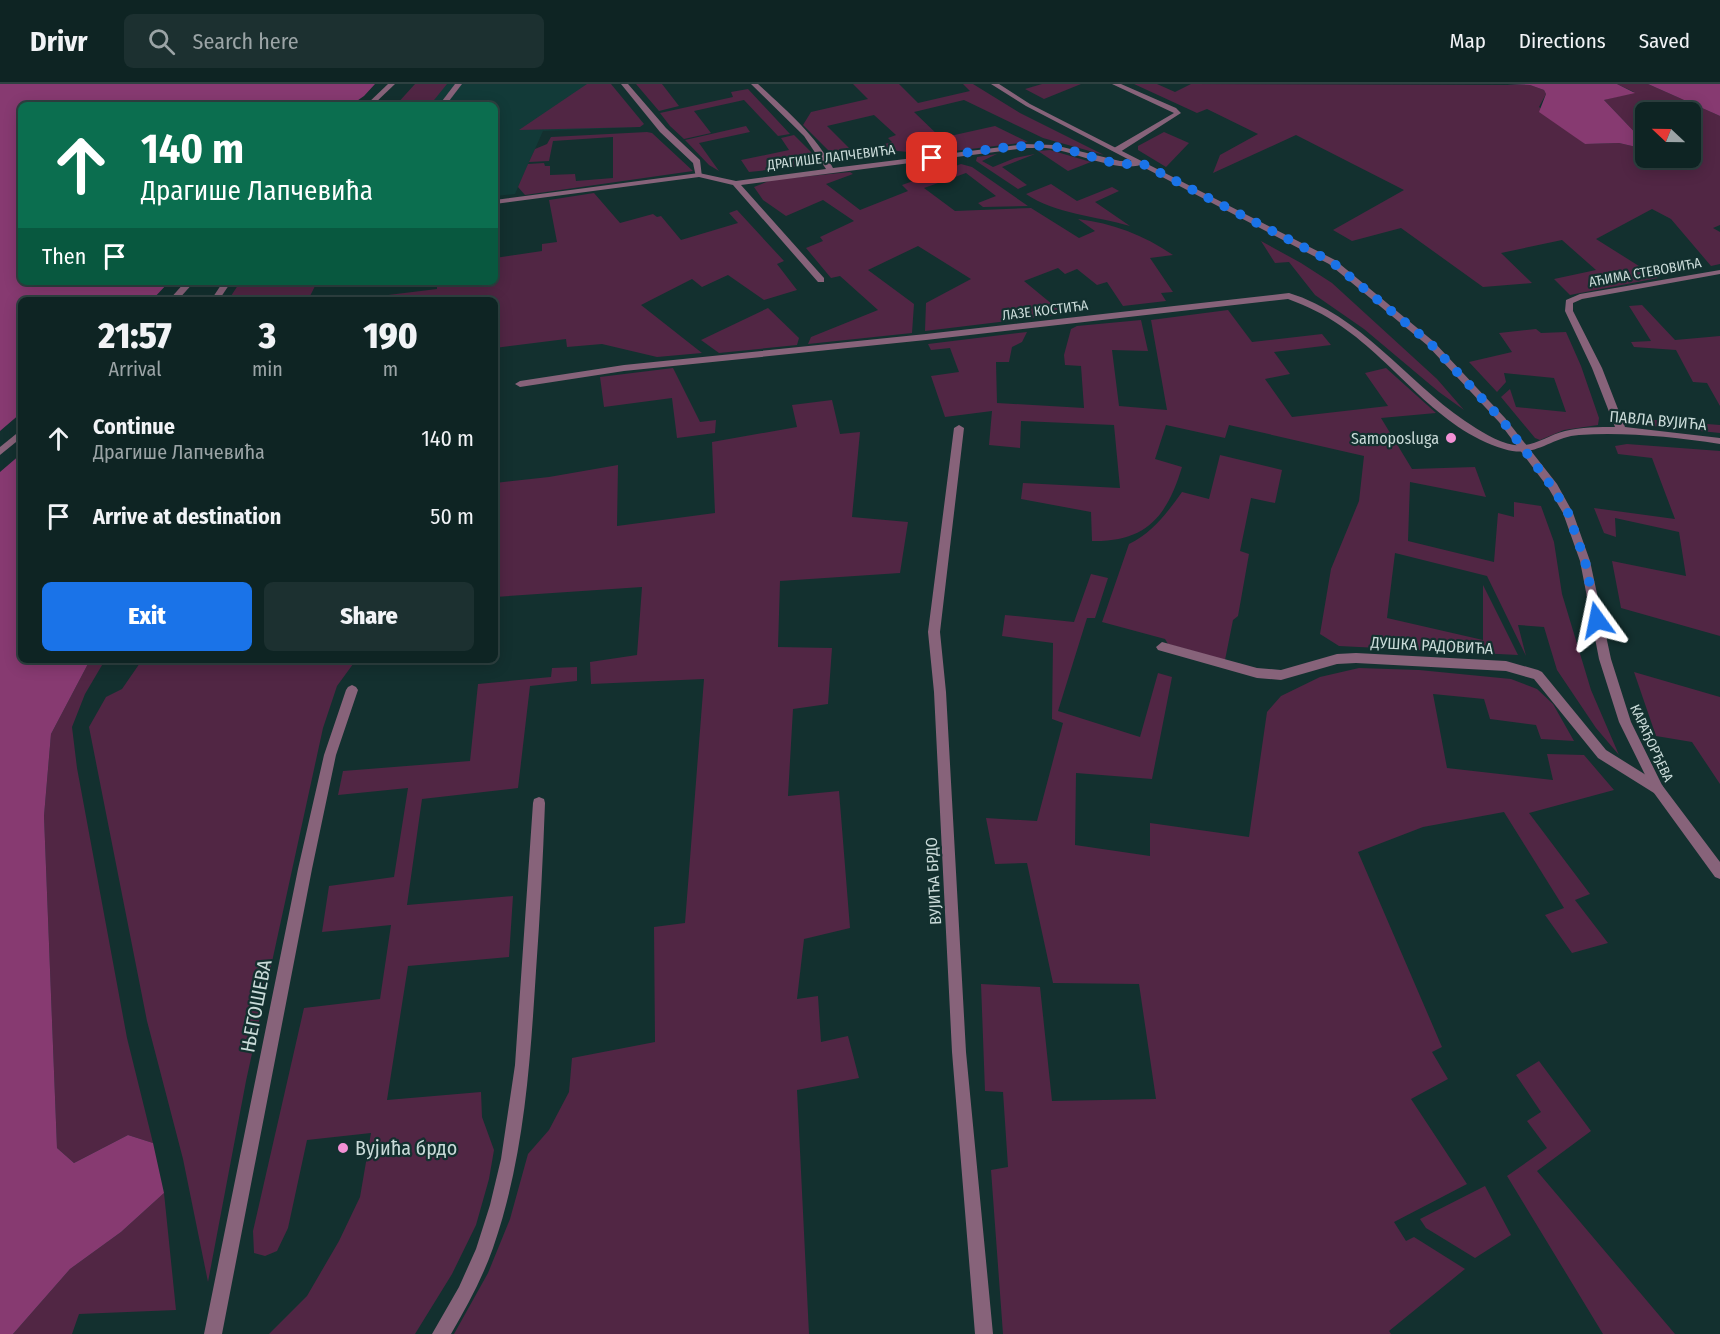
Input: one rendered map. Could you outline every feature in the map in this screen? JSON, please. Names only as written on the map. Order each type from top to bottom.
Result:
[{"type":"street","points":[[372,102],[392,84]]},
{"type":"street","points":[[444,102],[459,84]]},
{"type":"street","points":[[624,84],[663,130],[697,162],[699,175]]},
{"type":"street","points":[[754,84],[812,141],[822,153],[830,170]]},
{"type":"street","name":"КАРАЂОРЂЕВА","points":[[994,84],[1028,105],[1294,240],[1347,272],[1430,343],[1502,420],[1553,488],[1568,513],[1585,561],[1605,659],[1625,722],[1658,789],[1720,873]]},
{"type":"street","points":[[1115,84],[1174,109],[1178,113],[1117,150]]},
{"type":"street","name":"ДРАГИШЕ ЛАПЧЕВИЋА","points":[[498,202],[699,175],[736,183],[1036,146],[1061,148],[1127,165],[1141,163]]},
{"type":"street","points":[[736,183],[820,280]]},
{"type":"street","name":"АЋИМА СТЕВОВИЋА","points":[[1621,429],[1597,369],[1569,311],[1569,302],[1580,297],[1720,272]]},
{"type":"street","points":[[176,297],[187,285]]},
{"type":"street","name":"ЛАЗЕ КОСТИЋА","points":[[520,384],[624,368],[926,338],[1289,296],[1306,301],[1330,313],[1447,413],[1471,429],[1504,446],[1525,451]]},
{"type":"street","name":"ВУЈИЋА БРДО","points":[[959,428],[934,632],[940,692],[959,1052],[984,1334]]},
{"type":"street","name":"ПАВЛА ВУЈИЋА","points":[[1525,451],[1567,433],[1621,429],[1720,441]]},
{"type":"street","points":[[0,452],[18,436]]},
{"type":"street","name":"ДУШКА РАДОВИЋА","points":[[1162,647],[1257,673],[1281,675],[1337,659],[1356,658],[1506,666],[1538,675],[1602,754],[1658,789]]},
{"type":"street","name":"ЊЕГОШЕВА","points":[[213,1334],[330,755],[352,690]]},
{"type":"street","points":[[441,1334],[480,1261],[500,1204],[508,1162],[524,1057],[539,803]]},
{"type":"shaded area","points":[[0,84],[375,84],[355,102],[18,102],[18,285],[166,285],[155,297],[18,297],[18,416],[0,431]]},
{"type":"shaded area","points":[[415,84],[447,84],[432,102],[399,102]]},
{"type":"shaded area","points":[[431,84],[611,84],[639,127],[543,131],[515,194],[498,196],[498,102],[415,102]]},
{"type":"shaded area","points":[[587,84],[611,84],[644,124],[640,127],[519,130]]},
{"type":"shaded area","points":[[636,84],[662,84],[679,106],[659,111]]},
{"type":"shaded area","points":[[853,84],[899,84],[918,103],[970,91],[963,84],[973,84],[1020,113],[1104,155],[1043,138],[964,100],[914,112],[941,138],[995,126],[1028,142],[929,154],[877,149],[874,147],[892,142],[888,138],[896,135],[874,115],[827,126],[850,149],[830,152],[803,125],[811,112],[868,99]]},
{"type":"shaded area","points":[[1042,84],[1081,84],[1044,99],[1025,89]]},
{"type":"shaded area","points":[[1134,84],[1157,84],[1175,92],[1191,84],[1530,85],[1544,90],[1546,94],[1539,107],[1585,144],[1619,143],[1635,147],[1635,168],[1701,168],[1701,108],[1720,116],[1720,225],[1713,228],[1720,232],[1720,264],[1711,266],[1671,219],[1652,209],[1596,239],[1658,278],[1570,295],[1554,279],[1596,270],[1562,240],[1501,253],[1532,283],[1483,287],[1401,228],[1352,241],[1333,230],[1404,190],[1296,135],[1213,173],[1220,155],[1258,134],[1207,109],[1197,113]]},
{"type":"shaded area","points":[[1507,84],[1617,84],[1635,93],[1604,100],[1635,133],[1635,147],[1619,143],[1585,144],[1539,112],[1546,94],[1544,90],[1530,85]]},
{"type":"shaded area","points":[[1617,84],[1648,84],[1688,102],[1635,102],[1635,133],[1604,100],[1634,92]]},
{"type":"shaded area","points":[[1648,84],[1720,84],[1720,116],[1701,108],[1701,102],[1688,102]]},
{"type":"shaded area","points":[[748,89],[790,134],[778,136],[744,100],[694,111],[711,133],[684,139],[660,113],[733,97],[731,92]]},
{"type":"shaded area","points":[[746,126],[750,132],[699,143],[719,171],[709,165],[685,140]]},
{"type":"shaded area","points":[[1164,132],[1189,143],[1166,167],[1138,150],[1138,146]]},
{"type":"shaded area","points":[[652,133],[693,171],[525,195],[518,187],[528,164],[544,163],[545,166],[550,166],[550,175],[575,174],[576,181],[613,178],[613,137],[553,141],[549,161],[529,162],[535,149],[547,144],[551,137]]},
{"type":"shaded area","points":[[794,135],[813,154],[814,165],[749,172],[741,160],[789,150],[781,138]]},
{"type":"shaded area","points":[[1050,150],[1091,162],[1068,171],[1038,151]]},
{"type":"shaded area","points":[[997,154],[982,161],[993,167],[1015,158],[1035,154],[1002,167],[1027,185],[1018,189],[976,161],[977,157]]},
{"type":"shaded area","points":[[961,164],[972,167],[1028,206],[983,207],[978,203],[996,196],[966,173],[924,188],[955,211],[1031,208],[1079,238],[1095,231],[1078,219],[1115,227],[1139,236],[1173,255],[1150,258],[1173,292],[1161,293],[1166,301],[1123,306],[1107,282],[1097,285],[1077,269],[1065,274],[1058,268],[1024,281],[1064,314],[925,331],[926,303],[971,279],[918,246],[868,270],[914,304],[912,333],[808,344],[811,337],[878,310],[840,276],[831,278],[806,248],[823,241],[820,237],[854,221],[823,200],[786,216],[763,200],[754,187],[771,180],[850,172],[853,174],[826,184],[860,210],[908,191],[902,185]]},
{"type":"shaded area","points":[[1051,184],[1077,201],[1112,187],[1119,191],[1095,202],[1130,226],[1050,206],[1026,194]]},
{"type":"shaded area","points":[[594,193],[620,223],[653,214],[657,217],[661,216],[681,240],[738,223],[729,213],[737,210],[784,261],[777,264],[797,290],[764,300],[728,275],[702,287],[692,279],[641,305],[702,353],[657,357],[602,344],[567,347],[566,339],[498,348],[498,297],[231,296],[238,285],[316,285],[310,296],[380,296],[437,289],[437,285],[498,285],[498,258],[542,251],[542,244],[557,242],[549,200]]},
{"type":"shaded area","points":[[1261,241],[1332,283],[1437,379],[1464,410],[1364,329],[1315,295],[1289,262],[1275,263]]},
{"type":"shaded area","points":[[1642,305],[1675,340],[1720,336],[1720,406],[1707,383],[1693,382],[1676,350],[1634,347],[1631,342],[1651,341],[1629,306]]},
{"type":"shaded area","points":[[768,308],[799,338],[797,345],[719,353],[701,340]]},
{"type":"shaded area","points":[[1228,310],[1252,342],[1322,334],[1331,345],[1274,352],[1290,374],[1265,379],[1292,417],[1388,406],[1365,373],[1386,368],[1436,413],[1381,418],[1412,469],[1475,467],[1486,497],[1410,482],[1408,541],[1494,562],[1498,513],[1514,517],[1514,502],[1541,506],[1554,542],[1562,594],[1591,690],[1619,755],[1596,728],[1557,670],[1544,627],[1518,625],[1526,656],[1487,576],[1395,553],[1387,618],[1483,640],[1483,585],[1518,655],[1339,646],[1320,634],[1331,569],[1359,501],[1364,456],[1229,425],[1225,438],[1166,425],[1155,459],[1182,467],[1161,512],[1152,523],[1127,537],[1092,541],[1091,512],[1021,499],[1023,483],[1120,488],[1114,425],[1021,421],[1020,448],[989,445],[992,411],[945,417],[931,376],[959,372],[950,348],[931,350],[928,344],[1027,332],[1022,342],[1012,347],[1009,362],[996,362],[997,403],[1084,408],[1081,366],[1065,365],[1064,355],[1071,329],[1077,326],[1141,320],[1148,351],[1112,350],[1119,406],[1167,410],[1151,320]]},
{"type":"shaded area","points":[[1536,329],[1541,333],[1566,332],[1581,366],[1599,418],[1598,425],[1564,430],[1540,440],[1535,438],[1501,397],[1510,389],[1516,407],[1566,412],[1554,378],[1504,373],[1506,382],[1497,392],[1469,362],[1512,352],[1499,333]]},
{"type":"shaded area","points":[[673,368],[700,422],[716,420],[715,433],[677,438],[672,398],[604,407],[600,377]]},
{"type":"shaded area","points":[[832,400],[840,434],[860,432],[852,517],[908,522],[900,573],[780,581],[778,647],[832,648],[828,704],[793,709],[788,796],[839,791],[850,928],[804,939],[797,999],[818,996],[821,1042],[848,1036],[859,1078],[797,1090],[809,1334],[454,1334],[488,1273],[510,1219],[528,1154],[549,1130],[569,1092],[572,1058],[655,1042],[654,927],[685,923],[704,679],[591,684],[590,662],[637,655],[642,587],[498,597],[498,483],[549,477],[618,465],[617,526],[715,513],[712,442],[797,427],[792,405]]},
{"type":"shaded area","points":[[1630,418],[1720,425],[1720,433],[1632,424]]},
{"type":"shaded area","points":[[1627,444],[1720,451],[1720,636],[1621,608],[1612,561],[1686,576],[1679,532],[1615,518],[1616,537],[1604,533],[1594,508],[1675,519],[1652,458],[1618,454],[1615,446]]},
{"type":"shaded area","points":[[1220,455],[1282,470],[1275,503],[1251,498],[1240,551],[1249,554],[1238,616],[1233,620],[1225,660],[1168,644],[1165,639],[1102,622],[1129,544],[1152,528],[1182,492],[1209,499]]},
{"type":"shaded area","points":[[18,457],[18,663],[88,663],[51,734],[44,816],[57,1148],[74,1163],[128,1135],[153,1143],[164,1193],[121,1232],[70,1269],[13,1334],[0,1334],[0,472]]},
{"type":"shaded area","points":[[1091,574],[1108,578],[1095,618],[1087,618],[1058,711],[1140,737],[1158,673],[1172,677],[1152,779],[1076,773],[1075,845],[1150,856],[1150,823],[1249,837],[1267,712],[1281,696],[1320,677],[1359,668],[1419,670],[1511,679],[1537,689],[1553,704],[1574,741],[1541,739],[1536,725],[1490,719],[1484,699],[1433,694],[1447,768],[1553,780],[1547,754],[1584,755],[1614,790],[1529,813],[1590,894],[1575,900],[1608,943],[1572,953],[1545,915],[1564,908],[1504,812],[1423,827],[1358,852],[1442,1047],[1432,1052],[1448,1079],[1411,1099],[1467,1184],[1394,1222],[1406,1241],[1414,1237],[1465,1269],[1389,1331],[1391,1334],[1003,1334],[991,1170],[1008,1167],[1003,1092],[985,1091],[981,984],[1040,987],[1052,1101],[1156,1099],[1139,984],[1053,983],[1027,863],[995,864],[986,818],[1037,821],[1063,723],[1052,719],[1053,643],[1002,636],[1005,615],[1074,622]]},
{"type":"shaded area","points":[[88,663],[103,663],[85,694],[72,727],[77,768],[127,1038],[153,1143],[128,1135],[74,1163],[57,1148],[44,816],[51,734]]},
{"type":"shaded area","points":[[140,663],[354,663],[337,686],[323,728],[246,1081],[208,1282],[183,1159],[147,1021],[89,727],[106,697],[122,689]]},
{"type":"shaded area","points":[[577,667],[577,681],[530,686],[518,788],[422,799],[407,905],[513,896],[509,957],[408,966],[387,1100],[481,1092],[482,1117],[494,1150],[489,1179],[476,1225],[452,1274],[415,1334],[269,1334],[307,1296],[339,1241],[360,1197],[371,1133],[307,1140],[288,1228],[277,1251],[265,1256],[254,1253],[253,1231],[304,1008],[380,999],[391,925],[322,932],[329,886],[394,877],[408,788],[338,795],[343,771],[470,761],[478,684],[551,677],[552,668]]},
{"type":"shaded area","points":[[1634,672],[1720,697],[1720,784],[1692,742],[1656,736]]},
{"type":"shaded area","points":[[1539,1061],[1591,1131],[1537,1171],[1675,1334],[1603,1334],[1507,1176],[1547,1148],[1527,1121],[1541,1112],[1516,1075]]},
{"type":"shaded area","points":[[1485,1186],[1511,1235],[1475,1258],[1426,1228],[1420,1219]]},
{"type":"shaded area","points":[[164,1193],[176,1310],[79,1314],[72,1334],[13,1334],[70,1269],[121,1232]]},
{"type":"place","name":"Samoposluga","points":[[1451,438]]},
{"type":"place","name":"Вујића брдо","points":[[343,1148]]},
{"type":"route","points":[[932,158],[1025,146],[1048,146],[1107,162],[1127,165],[1141,163],[1294,240],[1347,272],[1430,343],[1502,420],[1553,488],[1568,513],[1585,561],[1597,620]]}]
